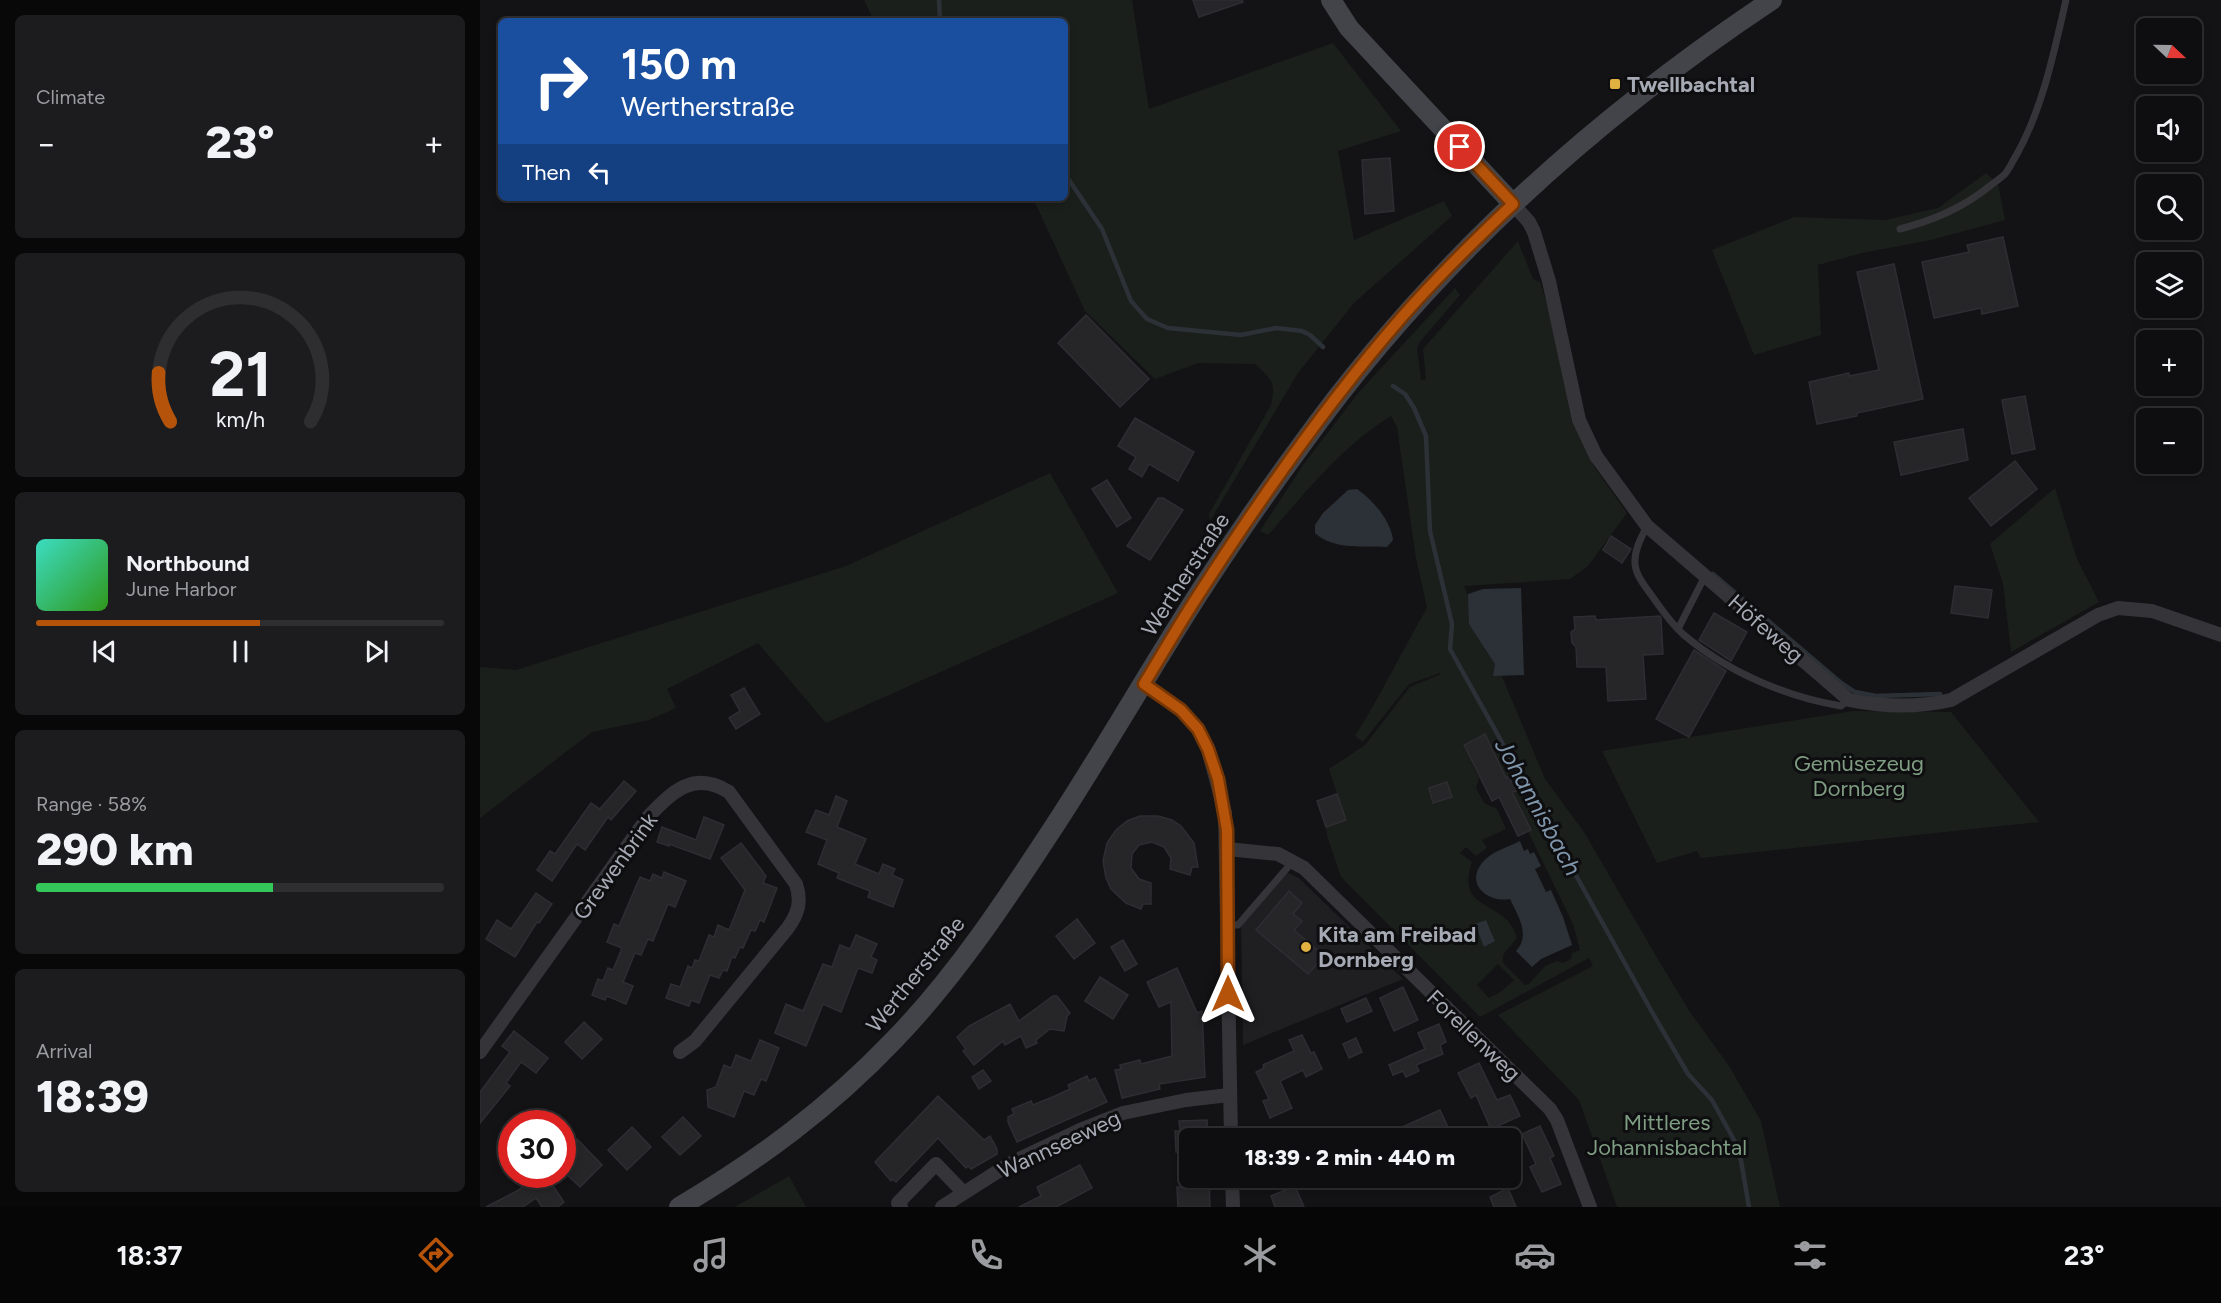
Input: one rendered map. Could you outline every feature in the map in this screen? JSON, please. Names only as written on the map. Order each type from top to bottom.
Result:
[{"type":"main road","points":[[1331,0],[1349,28],[1513,204]]},
{"type":"main road","name":"Wertherstraße","points":[[679,1207],[749,1164],[823,1108],[865,1070],[941,987],[1010,893],[1144,684],[1200,591],[1292,458],[1333,403],[1416,301],[1513,204],[1570,153],[1677,66],[1772,0]]},
{"type":"street","name":"Höfeweg","points":[[1513,204],[1529,222],[1538,243],[1549,280],[1579,420],[1596,456],[1647,526],[1849,700]]},
{"type":"street","points":[[1849,700],[1899,706],[1933,704],[1951,700],[2098,615],[2118,608],[2152,611],[2221,635]]},
{"type":"street","points":[[1144,684],[1181,710],[1198,729],[1215,769],[1223,801],[1227,849],[1231,1128]]},
{"type":"street","name":"Grewenbrink","points":[[480,1052],[648,817],[667,798],[681,789],[694,782],[708,782],[717,784],[729,792],[796,884],[800,895],[799,910],[791,924],[695,1041],[681,1052]]},
{"type":"street","name":"Forellenweg","points":[[1227,849],[1278,854],[1304,868],[1550,1109],[1557,1120],[1590,1207]]},
{"type":"street","name":"Wannseeweg","points":[[942,1207],[1011,1163],[1080,1130],[1123,1113],[1186,1100],[1229,1095]]},
{"type":"street","points":[[901,1207],[898,1203],[936,1164],[963,1192]]},
{"type":"street","points":[[1232,1188],[1233,1207]]},
{"type":"lane","points":[[1900,229],[1930,221],[1953,211],[2006,173],[2023,143],[2038,107],[2066,0]]},
{"type":"lane","points":[[1647,526],[1639,541],[1635,560],[1638,577],[1678,629],[1706,652],[1750,676],[1822,703],[1842,706],[1849,700]]},
{"type":"lane","points":[[1678,629],[1706,576]]},
{"type":"lane","points":[[1228,925],[1238,925],[1294,861]]},
{"type":"shaded area","points":[[1357,489],[1375,505],[1385,518],[1393,540],[1387,547],[1340,545],[1315,533],[1315,525],[1323,513],[1348,490]]},
{"type":"shaded area","points":[[1521,588],[1524,675],[1493,676],[1495,664],[1469,624],[1468,594],[1483,589]]},
{"type":"shaded area","points":[[1520,841],[1524,851],[1528,849],[1530,854],[1534,852],[1541,866],[1535,869],[1546,892],[1551,890],[1572,945],[1541,959],[1532,967],[1516,951],[1523,939],[1523,932],[1510,899],[1487,895],[1481,890],[1476,878],[1477,871],[1485,859]]},
{"type":"shaded area","name":"Kita am Freibad Dornberg","points":[[1281,870],[1299,878],[1403,979],[1243,1045],[1241,916]]},
{"type":"shaded area","points":[[1486,920],[1495,941],[1484,947],[1475,924]]},
{"type":"green space","points":[[864,0],[1132,0],[1149,109],[1333,43],[1401,131],[1338,151],[1354,240],[1444,201],[1452,216],[1354,303],[1298,373],[1210,521],[1209,514],[1271,405],[1273,386],[1269,378],[1255,364],[1198,363],[1155,379],[1085,311],[1034,201],[1068,201],[1068,18],[873,18]]},
{"type":"green space","points":[[1986,173],[1998,184],[2005,220],[1931,240],[1862,253],[1818,265],[1821,335],[1754,355],[1712,250],[1794,217],[1885,220],[1938,208]]},
{"type":"green space","name":"Mittleres Johannisbachtal","points":[[1518,241],[1533,279],[1540,282],[1550,314],[1572,422],[1595,468],[1627,513],[1588,566],[1570,579],[1464,586],[1545,779],[1584,832],[1690,1012],[1729,1066],[1761,1121],[1780,1207],[1617,1207],[1579,1100],[1498,1015],[1593,966],[1589,958],[1480,1017],[1341,877],[1326,827],[1337,794],[1329,769],[1365,745],[1410,687],[1441,674],[1409,684],[1363,742],[1355,736],[1427,608],[1416,558],[1397,427],[1391,416],[1356,441],[1341,455],[1268,535],[1260,531],[1303,465],[1359,392],[1455,288],[1460,295],[1417,348],[1421,380],[1426,379],[1423,349]],"holes":[[[1481,735],[1573,924],[1580,950],[1572,953],[1571,959],[1563,963],[1557,961],[1545,966],[1529,984],[1525,985],[1503,963],[1503,955],[1517,938],[1511,925],[1484,905],[1470,890],[1468,879],[1472,862],[1460,853],[1466,847],[1476,856],[1487,848],[1482,840],[1506,829],[1497,809],[1484,803],[1476,788],[1479,778],[1463,745]],[[1447,782],[1452,797],[1433,803],[1429,788]],[[1485,920],[1492,932],[1494,942],[1476,925]],[[1498,964],[1514,980],[1502,991],[1489,998],[1477,985]]]},
{"type":"green space","points":[[1050,473],[1118,593],[826,723],[758,643],[667,689],[676,708],[649,720],[592,732],[480,818],[480,667],[516,670],[846,566]]},
{"type":"green space","points":[[2055,488],[2077,559],[2099,602],[2011,652],[2003,584],[1990,544]]},
{"type":"green space","name":"Gemüsezeug Dornberg","points":[[1853,711],[1951,712],[2039,822],[1701,858],[1697,851],[1657,863],[1602,751]]},
{"type":"green space","points":[[789,1176],[806,1207],[735,1207]]},
{"type":"building","points":[[1193,0],[1242,0],[1243,2],[1199,17]]},
{"type":"building","points":[[1390,158],[1394,211],[1365,214],[1362,160]]},
{"type":"building","points":[[2003,237],[2018,306],[1982,314],[1981,308],[1934,318],[1922,262],[1969,252],[1967,245]]},
{"type":"building","points":[[1894,264],[1923,399],[1817,424],[1809,382],[1849,373],[1849,376],[1879,370],[1857,272]]},
{"type":"building","points":[[1086,315],[1149,379],[1120,407],[1058,343]]},
{"type":"building","points":[[2025,396],[2035,449],[2012,454],[2002,400]]},
{"type":"building","points":[[1135,418],[1194,452],[1178,481],[1149,464],[1142,477],[1129,469],[1136,457],[1118,446]]},
{"type":"building","points":[[1963,429],[1968,460],[1901,475],[1894,442]]},
{"type":"building","points":[[2015,461],[2037,489],[1991,526],[1969,498]]},
{"type":"building","points":[[1107,480],[1131,518],[1117,527],[1092,489]]},
{"type":"building","points":[[1158,498],[1163,498],[1183,510],[1150,560],[1127,546]]},
{"type":"building","points":[[1611,536],[1631,549],[1622,563],[1603,550]]},
{"type":"building","points":[[1955,586],[1992,590],[1988,618],[1951,613]]},
{"type":"building","points":[[1714,613],[1747,632],[1731,661],[1699,640]]},
{"type":"building","points":[[1595,616],[1596,620],[1660,616],[1663,654],[1643,655],[1646,699],[1608,701],[1606,667],[1577,667],[1576,647],[1572,643],[1571,632],[1575,629],[1574,617]]},
{"type":"building","points":[[1694,650],[1726,671],[1689,737],[1656,719]]},
{"type":"building","points":[[744,688],[760,714],[736,729],[729,718],[740,711],[731,695]]},
{"type":"building","points":[[1485,734],[1506,778],[1509,776],[1516,791],[1512,792],[1531,830],[1518,836],[1499,797],[1492,801],[1464,745]]},
{"type":"building","points":[[624,781],[636,791],[611,820],[608,817],[585,850],[577,844],[552,881],[537,870],[550,851],[555,854],[591,803],[600,809]]},
{"type":"building","points":[[1447,782],[1452,797],[1433,803],[1429,788]]},
{"type":"building","points":[[1337,794],[1346,820],[1326,827],[1317,801]]},
{"type":"building","points":[[836,796],[847,801],[837,827],[866,839],[855,864],[879,874],[883,864],[895,869],[892,875],[903,880],[893,907],[868,897],[870,891],[837,878],[839,873],[818,864],[827,840],[806,832],[816,810],[829,815]]},
{"type":"building","points":[[1140,816],[1158,816],[1172,820],[1181,826],[1194,843],[1198,867],[1192,867],[1190,875],[1170,869],[1171,858],[1164,847],[1152,842],[1139,845],[1132,854],[1131,868],[1139,879],[1151,883],[1151,904],[1143,904],[1141,909],[1126,903],[1111,889],[1103,861],[1107,843],[1116,830],[1127,821]]},
{"type":"building","points":[[704,817],[724,825],[710,859],[657,842],[662,827],[696,840]]},
{"type":"building","points":[[741,843],[766,876],[763,883],[777,888],[764,922],[760,920],[755,931],[751,930],[743,948],[740,947],[735,958],[732,957],[727,971],[723,970],[719,978],[710,975],[699,1003],[691,1000],[689,1006],[666,998],[671,984],[680,987],[688,966],[692,968],[695,960],[699,961],[709,935],[714,937],[718,925],[729,930],[745,890],[721,858]]},
{"type":"building","points":[[664,872],[686,881],[675,907],[668,904],[653,941],[648,939],[641,955],[635,953],[623,982],[633,986],[626,1004],[607,996],[605,1000],[592,995],[598,979],[603,981],[608,968],[613,970],[622,948],[607,942],[614,924],[619,926],[640,877],[650,881],[653,874],[662,878]]},
{"type":"building","points":[[1289,891],[1302,903],[1293,914],[1302,921],[1294,930],[1324,956],[1308,974],[1256,930]]},
{"type":"building","points":[[536,893],[552,904],[539,923],[537,922],[515,957],[486,939],[497,920],[511,929]]},
{"type":"building","points":[[1077,919],[1095,943],[1074,959],[1056,936]]},
{"type":"building","points":[[856,935],[877,944],[871,957],[877,960],[872,973],[858,968],[841,1012],[823,1004],[806,1046],[775,1033],[786,1004],[803,1011],[823,964],[832,967],[840,945],[850,949]]},
{"type":"building","points":[[1123,940],[1137,964],[1125,971],[1111,947]]},
{"type":"building","points":[[1177,968],[1197,1013],[1202,1011],[1205,1077],[1159,1084],[1160,1089],[1122,1098],[1115,1070],[1121,1069],[1120,1065],[1140,1060],[1141,1064],[1172,1056],[1171,1002],[1159,1007],[1147,982]]},
{"type":"building","points":[[1100,977],[1128,995],[1113,1019],[1085,1001]]},
{"type":"building","points":[[1403,987],[1418,1020],[1394,1031],[1380,998]]},
{"type":"building","points":[[1053,996],[1057,996],[1070,1013],[1067,1016],[1064,1031],[1050,1029],[1036,1040],[1037,1043],[1026,1048],[1021,1036],[1005,1045],[1003,1041],[974,1065],[963,1051],[966,1049],[957,1037],[969,1026],[1010,1004],[1019,1021]]},
{"type":"building","points":[[1366,998],[1372,1011],[1347,1022],[1341,1009]]},
{"type":"building","points":[[584,1022],[602,1039],[582,1059],[565,1042]]},
{"type":"building","points":[[1439,1024],[1446,1042],[1440,1045],[1443,1054],[1416,1065],[1419,1071],[1406,1077],[1403,1071],[1393,1075],[1389,1065],[1425,1049],[1418,1033]]},
{"type":"building","points":[[514,1031],[548,1058],[536,1073],[521,1062],[506,1083],[510,1086],[480,1123],[480,1092],[510,1052],[502,1046]]},
{"type":"building","points":[[1302,1035],[1322,1069],[1306,1077],[1303,1070],[1280,1081],[1292,1108],[1270,1118],[1263,1101],[1269,1099],[1256,1072],[1264,1068],[1263,1065],[1294,1051],[1289,1040]]},
{"type":"building","points":[[1356,1038],[1362,1052],[1349,1058],[1343,1044]]},
{"type":"building","points":[[760,1040],[779,1048],[766,1081],[761,1079],[754,1095],[744,1091],[734,1117],[708,1107],[707,1090],[716,1087],[724,1065],[731,1068],[736,1055],[751,1061]]},
{"type":"building","points":[[1479,1063],[1497,1100],[1510,1095],[1520,1116],[1491,1128],[1476,1095],[1471,1098],[1458,1073]]},
{"type":"building","points":[[983,1070],[991,1081],[979,1089],[972,1077]]},
{"type":"building","points":[[1087,1076],[1089,1081],[1095,1078],[1107,1102],[1017,1142],[1008,1122],[1008,1117],[1014,1114],[1012,1109],[1031,1101],[1033,1105],[1055,1096],[1070,1089],[1068,1085]]},
{"type":"building","points":[[938,1096],[984,1140],[990,1136],[997,1149],[997,1154],[971,1169],[968,1166],[966,1168],[938,1138],[896,1182],[892,1179],[891,1181],[875,1162]]},
{"type":"building","points":[[1440,1110],[1448,1128],[1400,1128]]},
{"type":"building","points":[[683,1117],[701,1136],[680,1155],[662,1137]]},
{"type":"building","points":[[1207,1120],[1207,1128],[1180,1128],[1179,1121]]},
{"type":"building","points":[[1540,1126],[1554,1156],[1550,1158],[1561,1184],[1542,1192],[1530,1167],[1536,1164],[1522,1134]]},
{"type":"building","points":[[632,1127],[651,1147],[627,1170],[608,1150]]},
{"type":"building","points":[[1175,1131],[1179,1131],[1179,1152],[1176,1152]]},
{"type":"building","points":[[576,1140],[602,1165],[580,1187],[576,1183]]},
{"type":"building","points":[[1080,1165],[1092,1188],[1056,1207],[1019,1207],[1041,1196],[1037,1187]]},
{"type":"building","points":[[1177,1187],[1209,1188],[1210,1207],[1178,1207]]},
{"type":"building","points":[[521,1188],[554,1188],[564,1202],[558,1207],[542,1207],[536,1198],[523,1207],[486,1207]]},
{"type":"building","points":[[1296,1188],[1304,1207],[1275,1207],[1271,1196]]},
{"type":"building","points":[[1508,1188],[1516,1207],[1494,1207],[1490,1197]]},
{"type":"waterway","name":"Johannisbach","points":[[939,0],[940,18]]},
{"type":"waterway","name":"Johannisbach","points":[[1068,178],[1102,229],[1131,301],[1147,319],[1168,328],[1241,335],[1276,328],[1302,331],[1323,347]]},
{"type":"waterway","name":"Johannisbach","points":[[1393,386],[1405,394],[1426,436],[1430,531],[1452,624],[1450,649],[1652,1012],[1688,1074],[1712,1100],[1739,1149],[1749,1207]]},
{"type":"waterway","points":[[1713,574],[1840,682],[1855,692],[1876,696],[1940,694]]},
{"type":"place","name":"Twellbachtal","points":[[1615,84]]},
{"type":"place","name":"Kita am Freibad Dornberg","points":[[1306,947]]},
{"type":"route","points":[[1228,994],[1227,830],[1218,779],[1208,749],[1198,729],[1165,696],[1144,684],[1200,591],[1319,421],[1402,317],[1438,277],[1513,204],[1460,147]]}]
